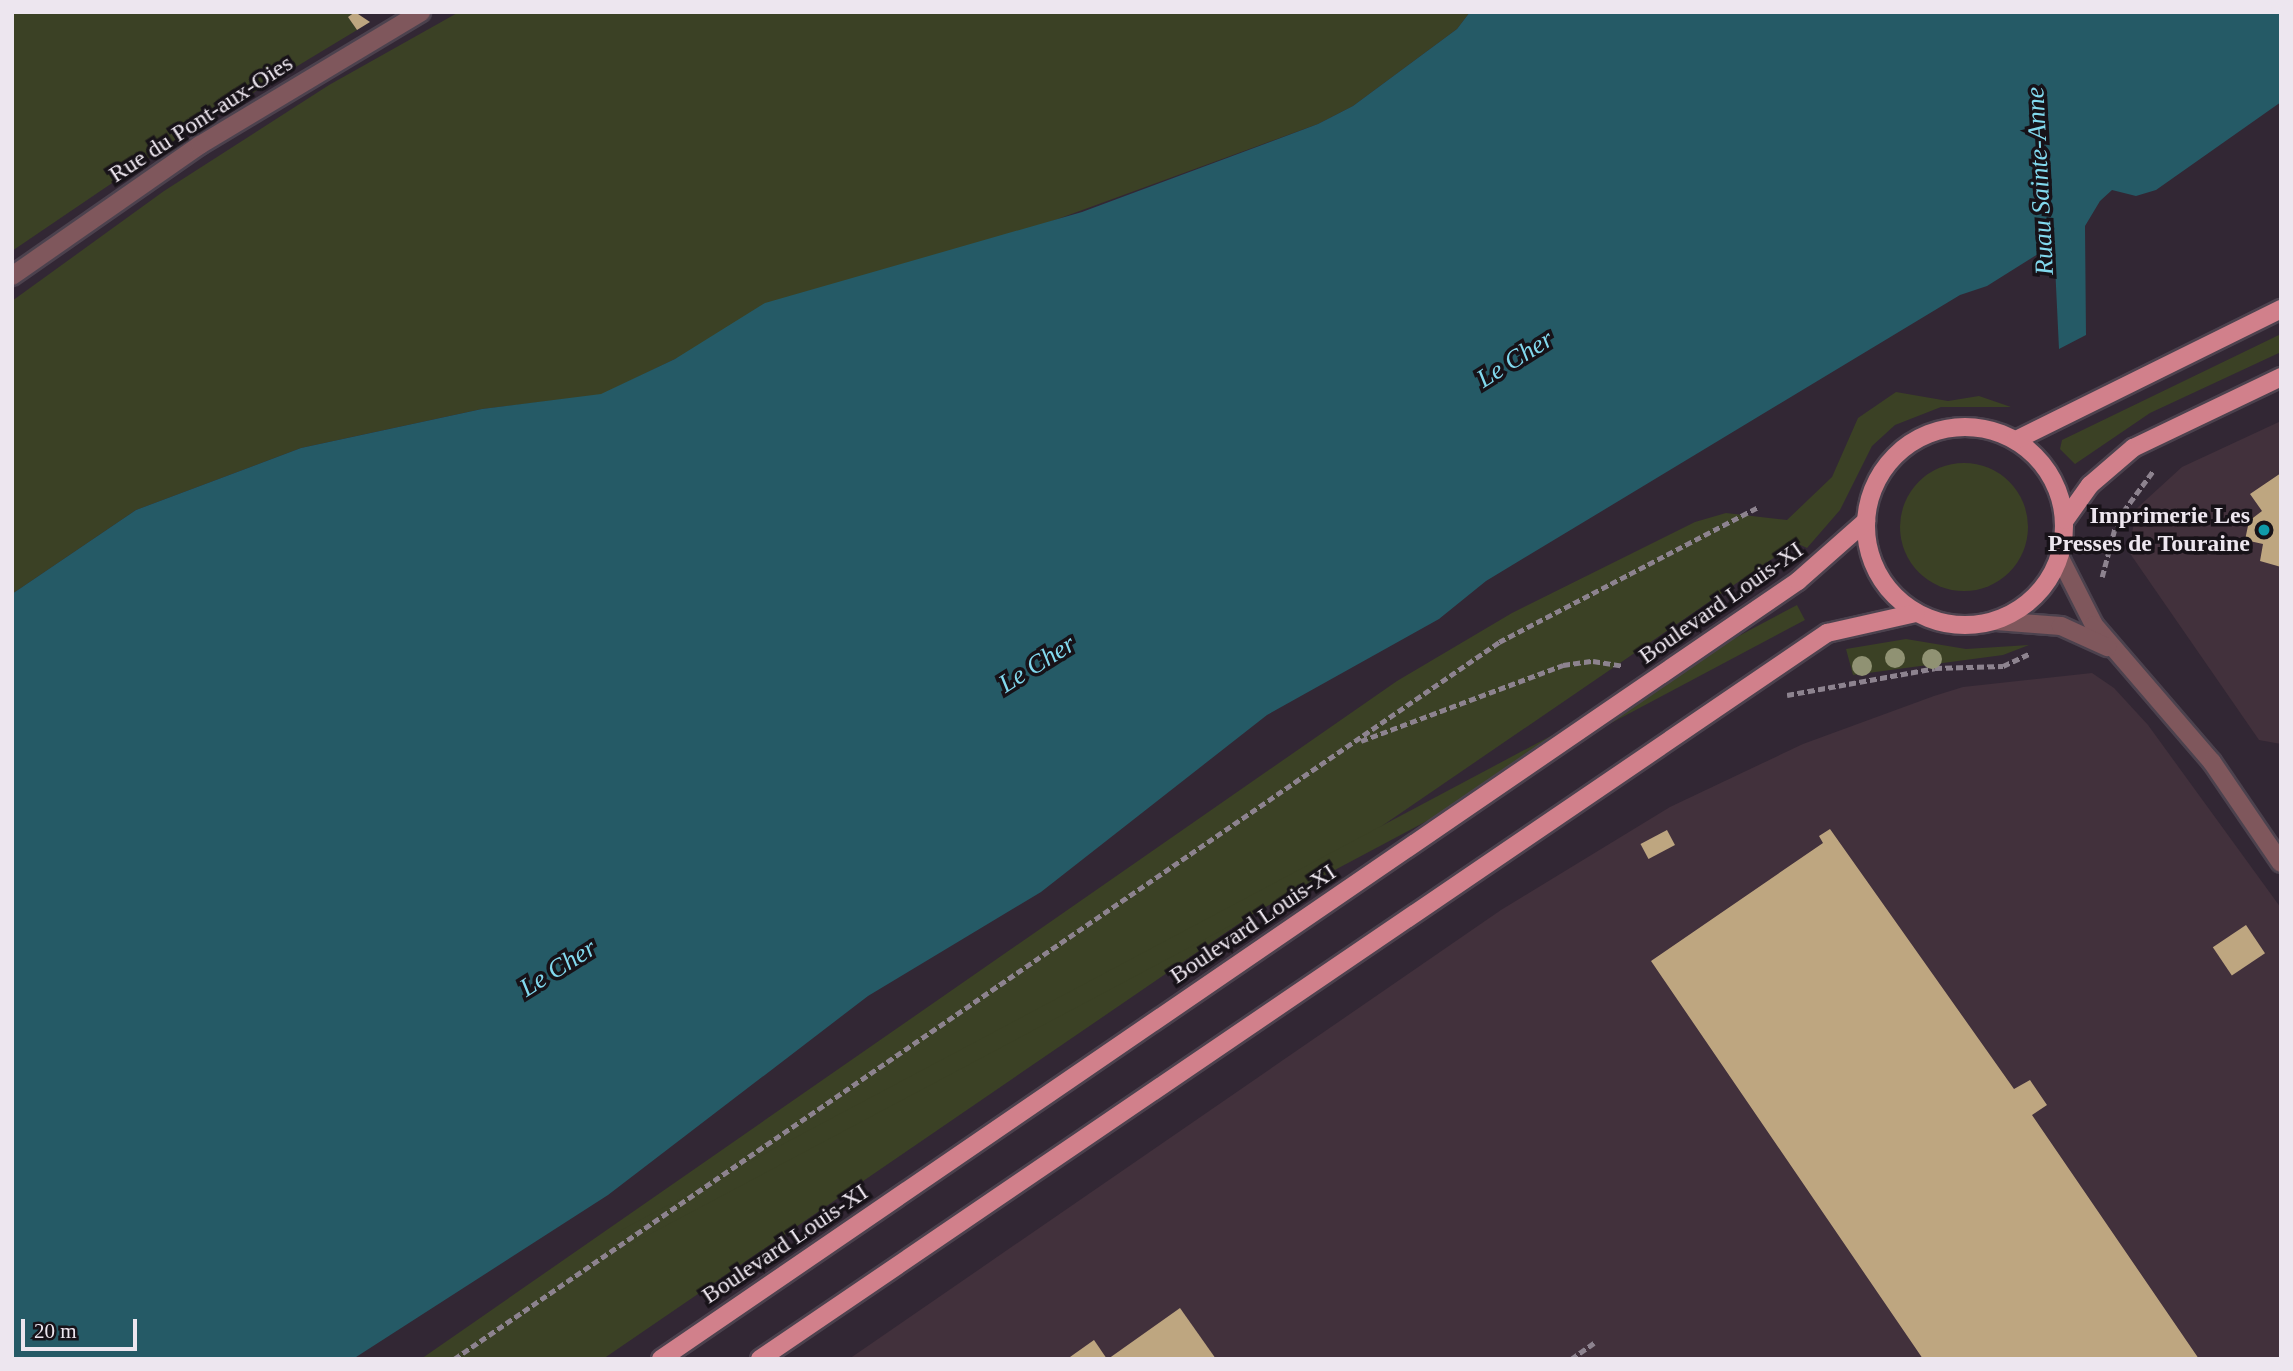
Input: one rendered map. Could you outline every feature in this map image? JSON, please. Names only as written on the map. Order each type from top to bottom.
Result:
[{"type":"main road","points":[[2016,440],[2281,309]]},
{"type":"main road","points":[[2065,520],[2090,485],[2133,448],[2281,377]]},
{"type":"main road","points":[[1960,426],[1989,429],[2016,440],[2040,461],[2058,488],[2065,520],[2060,558],[2040,592],[1996,621],[1941,623],[1916,613],[1878,574],[1866,521],[1876,484],[1906,446],[1960,426]]},
{"type":"main road","name":"Boulevard Louis-XI","points":[[661,1359],[1817,567],[1866,521]]},
{"type":"main road","points":[[760,1359],[1826,633],[1868,620],[1916,613]]},
{"type":"street","name":"Rue du Pont-aux-Oies","points":[[12,276],[200,145],[421,12]]},
{"type":"street","points":[[2060,558],[2082,608],[2116,652],[2212,762],[2281,863]]},
{"type":"street","points":[[1996,621],[2061,626],[2116,652]]},
{"type":"path","points":[[454,1359],[1499,642],[1758,507]]},
{"type":"path","points":[[1352,745],[1563,665],[1613,663],[1658,677]]},
{"type":"path","points":[[1571,1359],[1594,1343]]},
{"type":"shaded area","points":[[2281,421],[2281,744],[2259,740],[2129,552],[2136,509],[2182,467]]},
{"type":"shaded area","points":[[2092,673],[2114,688],[2148,725],[2281,908],[2281,1359],[849,1359],[1501,910],[1670,807],[1803,744],[1934,696],[1963,687]]},
{"type":"green space","points":[[12,12],[355,12],[348,17],[357,30],[177,139],[12,251]]},
{"type":"green space","points":[[459,12],[1470,12],[1457,29],[1353,106],[1318,124],[675,359],[601,395],[482,409],[301,448],[136,510],[12,594],[12,301],[164,191],[329,85]]},
{"type":"green space","points":[[2281,334],[2281,352],[2150,413],[2075,464],[2060,449],[2062,440]]},
{"type":"green space","points":[[1896,392],[1948,401],[1979,396],[2011,407],[1941,407],[1895,425],[1872,446],[1840,510],[1807,548],[1796,543],[1766,563],[603,1359],[421,1359],[1397,681],[1512,613],[1695,522],[1726,513],[1787,520],[1832,477],[1858,418]]},
{"type":"green space","points":[[1964,463],[1988,468],[2009,482],[2023,503],[2028,527],[2023,551],[2009,572],[1988,586],[1964,591],[1940,586],[1919,572],[1905,551],[1900,527],[1905,503],[1919,482],[1940,468]]},
{"type":"green space","points":[[1797,605],[1805,620],[629,1245],[621,1230]]},
{"type":"green space","points":[[1906,639],[1966,649],[2029,645],[2003,655],[1853,675],[1846,649]]},
{"type":"water","points":[[1470,12],[2281,12],[2281,102],[2156,190],[2136,196],[2112,190],[2100,201],[2085,226],[2086,335],[2059,349],[2054,244],[1987,286],[1960,295],[1486,581],[1439,619],[1267,715],[1041,892],[868,996],[608,1195],[353,1359],[12,1359],[12,594],[136,510],[301,448],[482,409],[601,394],[675,359],[765,303],[1082,212],[1318,124],[1353,106],[1457,29]]},
{"type":"building","points":[[355,12],[370,22],[357,30],[348,17]]},
{"type":"building","name":"Imprimerie Les Presses de Touraine","points":[[2281,473],[2281,567],[2260,561],[2263,544],[2245,540],[2249,521],[2262,511],[2250,494]]},
{"type":"building","points":[[1830,829],[2014,1089],[2030,1080],[2047,1105],[2032,1115],[2199,1359],[1923,1359],[1651,961],[1823,843],[1819,836]]},
{"type":"building","points":[[1667,830],[1675,845],[1648,859],[1641,844]]},
{"type":"building","points":[[2246,925],[2265,953],[2232,976],[2213,947]]},
{"type":"building","points":[[1180,1308],[1216,1359],[1108,1359]]},
{"type":"building","points":[[1094,1340],[1107,1359],[1070,1357]]},
{"type":"place","name":"Imprimerie Les Presses de Touraine","points":[[2264,530]]},
{"type":"water label","name":"Ruau Sainte-Anne","points":[[2040,181]]},
{"type":"water label","name":"Le Cher","points":[[1515,359]]},
{"type":"water label","name":"Le Cher","points":[[1037,664]]},
{"type":"water label","name":"Le Cher","points":[[558,968]]}]
